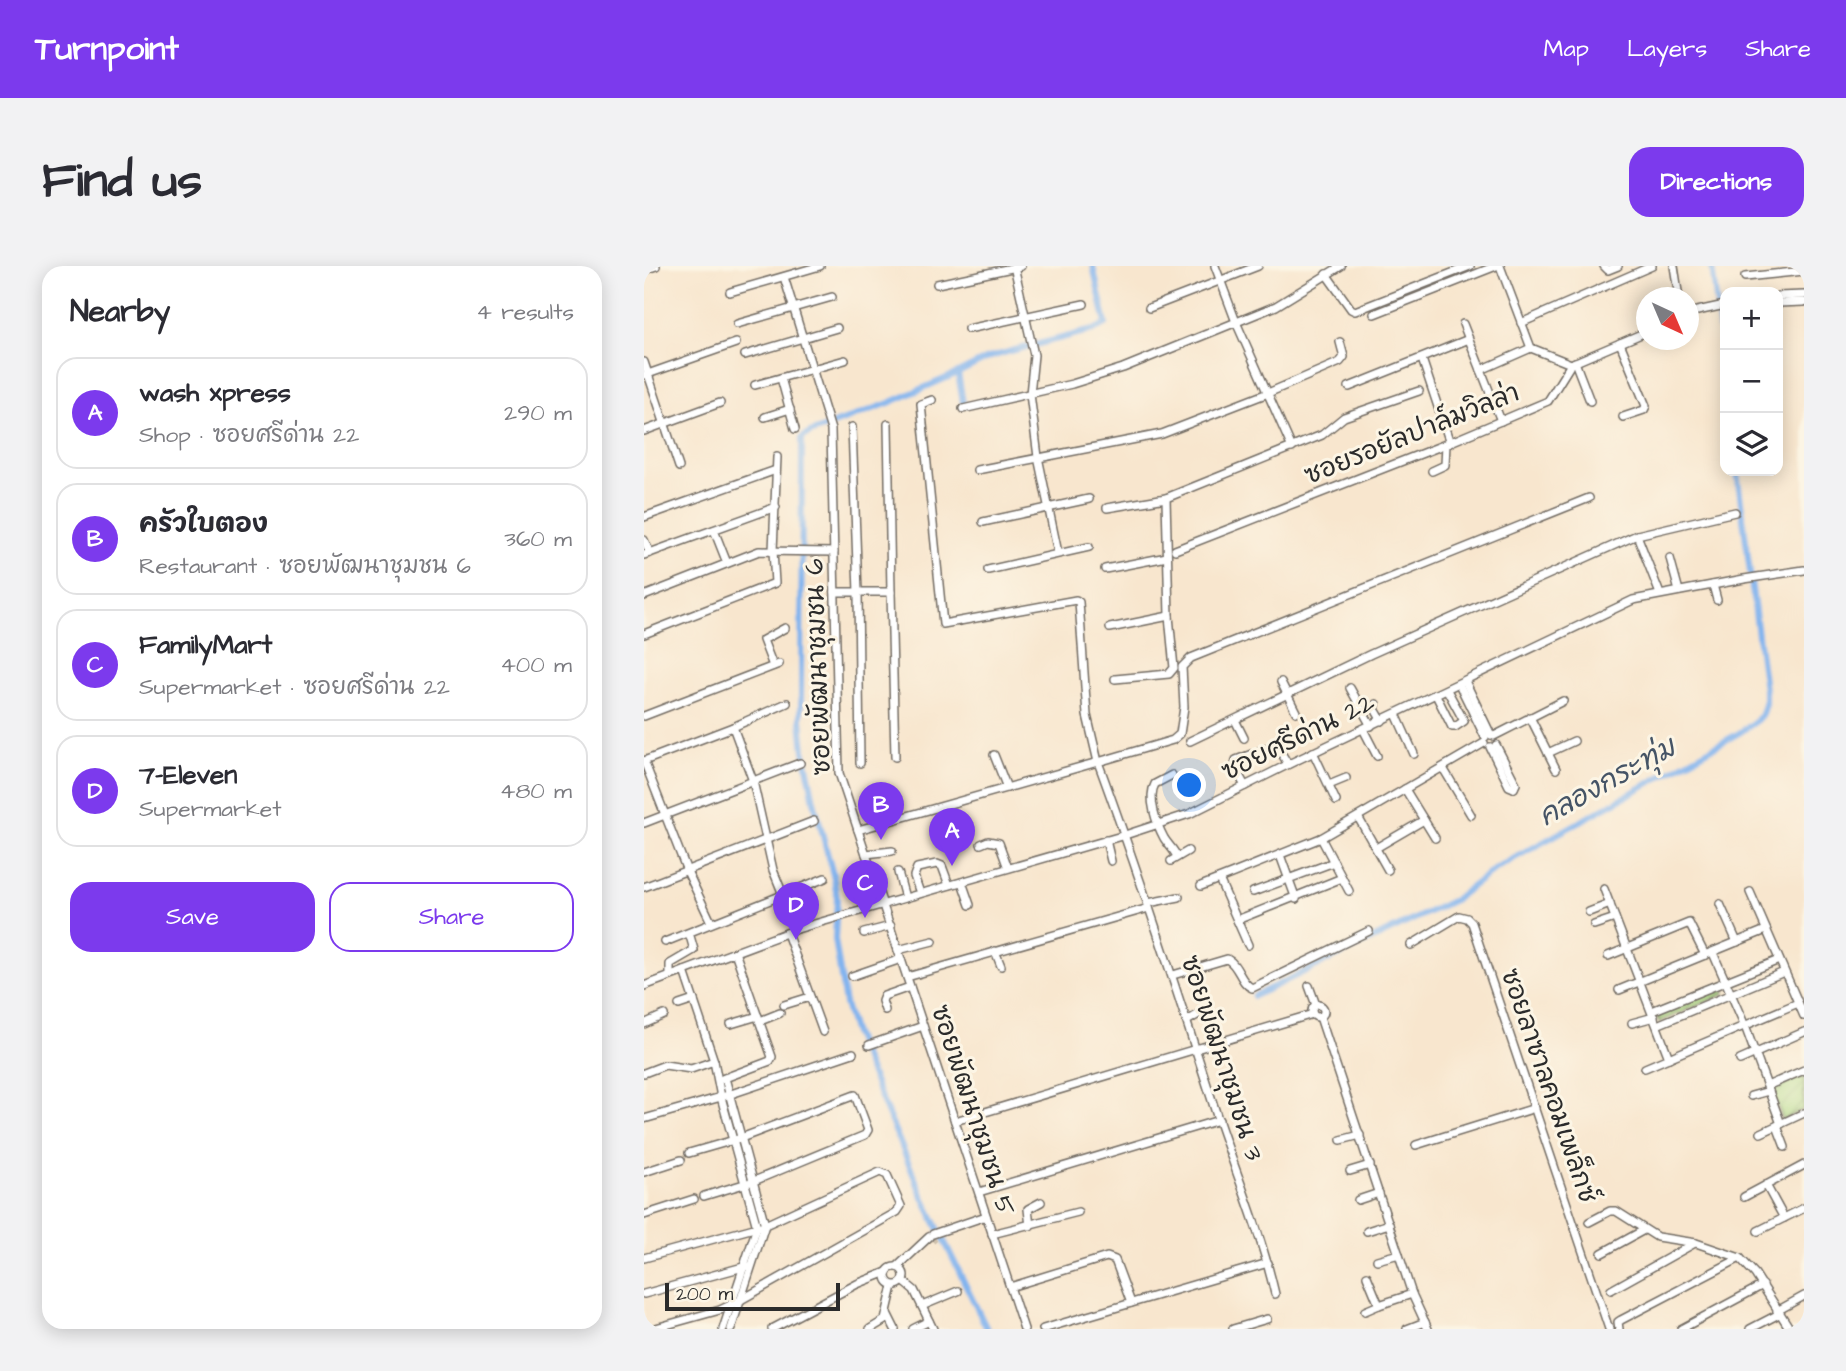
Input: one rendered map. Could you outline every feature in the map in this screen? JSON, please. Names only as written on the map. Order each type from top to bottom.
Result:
[{"type":"street","points":[[644,270],[656,266]]},
{"type":"street","points":[[730,292],[820,266]]},
{"type":"street","points":[[937,284],[1017,266],[1034,355],[1030,394],[1038,457],[1058,554]]},
{"type":"street","points":[[1215,266],[1236,322],[1292,448]]},
{"type":"street","points":[[1149,308],[1258,266]]},
{"type":"street","points":[[963,409],[1072,384],[1123,368],[1276,306],[1341,266]]},
{"type":"street","points":[[1326,274],[1355,311],[1470,266]]},
{"type":"street","points":[[1374,314],[1498,266],[1531,348]]},
{"type":"street","points":[[1604,266],[1608,270],[1618,266]]},
{"type":"street","points":[[1521,323],[1632,270],[1652,266]]},
{"type":"street","points":[[1674,266],[1677,287]]},
{"type":"street","points":[[1745,277],[1804,271]]},
{"type":"street","name":"ซอยพัฒนาชุมชน 6","points":[[784,276],[831,430],[838,767],[884,904]]},
{"type":"street","points":[[1783,296],[1804,295]]},
{"type":"street","points":[[737,324],[832,297]]},
{"type":"street","points":[[1783,303],[1804,302]]},
{"type":"street","points":[[968,329],[1084,304]]},
{"type":"street","points":[[1699,310],[1720,305]]},
{"type":"street","points":[[1463,324],[1501,421]]},
{"type":"street","points":[[745,355],[838,328]]},
{"type":"street","points":[[1481,370],[1531,348],[1573,363],[1636,336]]},
{"type":"street","points":[[1349,387],[1469,339]]},
{"type":"street","points":[[977,470],[1162,434],[1340,362],[1344,357],[1340,342]]},
{"type":"street","points":[[646,374],[736,343]]},
{"type":"street","points":[[1620,343],[1646,407],[1623,418]]},
{"type":"street","points":[[1422,359],[1448,444],[1445,466],[1432,471]]},
{"type":"street","points":[[755,385],[845,360]]},
{"type":"street","points":[[644,362],[680,467]]},
{"type":"street","points":[[1573,363],[1590,401]]},
{"type":"street","name":"ซอยรอยัลปาล์มวิลล่า","points":[[1175,550],[1448,444],[1548,401],[1573,363]]},
{"type":"street","points":[[781,378],[795,429]]},
{"type":"street","points":[[1107,508],[1166,498],[1322,435],[1344,418],[1419,391]]},
{"type":"street","name":"ซอยพัฒนาชุมชน 3","points":[[932,400],[921,404],[943,624],[1076,600],[1080,602],[1087,715],[1098,762],[1173,975],[1268,1263],[1275,1294]]},
{"type":"street","points":[[644,431],[720,403]]},
{"type":"street","points":[[765,417],[790,409]]},
{"type":"street","points":[[888,424],[895,757]]},
{"type":"street","points":[[852,427],[860,763]]},
{"type":"street","points":[[644,634],[774,585],[777,457]]},
{"type":"street","points":[[644,517],[776,470]]},
{"type":"street","points":[[1115,679],[1169,674],[1174,668],[1169,616],[1166,498]]},
{"type":"street","points":[[858,830],[1173,740],[1180,734],[1184,707],[1182,667],[1191,658],[1589,498]]},
{"type":"street","points":[[983,522],[1089,499]]},
{"type":"street","points":[[644,540],[647,554],[776,507]]},
{"type":"street","points":[[1190,741],[1371,654],[1637,535],[1735,512]]},
{"type":"street","points":[[714,530],[727,563]]},
{"type":"street","points":[[1637,535],[1660,594]]},
{"type":"street","points":[[988,570],[1089,547]]},
{"type":"street","points":[[644,596],[760,551],[834,552]]},
{"type":"street","points":[[1105,569],[1167,557]]},
{"type":"street","points":[[1670,558],[1679,591]]},
{"type":"street","name":"ซอยศรีด่าน 22","points":[[644,985],[797,929],[1105,841],[1201,808],[1633,600],[1804,570]]},
{"type":"street","points":[[1713,585],[1717,600]]},
{"type":"street","points":[[835,592],[891,592]]},
{"type":"street","points":[[1110,628],[1169,616]]},
{"type":"street","points":[[644,716],[776,665],[763,640],[785,628]]},
{"type":"street","points":[[1281,682],[1296,712]]},
{"type":"street","points":[[1462,682],[1509,786],[1514,788],[1516,784],[1490,740]]},
{"type":"street","points":[[1350,688],[1377,756]]},
{"type":"street","points":[[1436,695],[1452,727],[1455,727],[1464,721],[1447,690]]},
{"type":"street","points":[[1201,886],[1321,838],[1530,717],[1563,701]]},
{"type":"street","points":[[711,922],[687,871],[644,761],[787,703]]},
{"type":"street","points":[[1376,704],[1375,709],[1382,721]]},
{"type":"street","points":[[1396,714],[1414,754]]},
{"type":"street","points":[[1530,717],[1556,769]]},
{"type":"street","points":[[1235,720],[1244,738]]},
{"type":"street","points":[[733,727],[752,780],[773,870],[797,929]]},
{"type":"street","points":[[1548,753],[1574,741]]},
{"type":"street","points":[[1245,786],[1235,768],[1236,761],[1268,748],[1280,751],[1288,764]]},
{"type":"street","points":[[1313,752],[1336,801]]},
{"type":"street","points":[[994,755],[1007,788]]},
{"type":"street","points":[[644,824],[800,762]]},
{"type":"street","points":[[1443,768],[1471,815]]},
{"type":"street","points":[[1172,775],[1155,784],[1151,798],[1165,839],[1173,848],[1174,859],[1188,851]]},
{"type":"street","points":[[1329,785],[1346,778]]},
{"type":"street","points":[[1405,789],[1435,838]]},
{"type":"street","points":[[1358,817],[1388,870]]},
{"type":"street","points":[[1376,848],[1424,820]]},
{"type":"street","points":[[644,887],[814,821]]},
{"type":"street","points":[[1321,838],[1349,891]]},
{"type":"street","points":[[981,844],[988,841],[999,843],[1008,868]]},
{"type":"street","points":[[1105,841],[1111,861]]},
{"type":"street","points":[[866,854],[892,851]]},
{"type":"street","points":[[1280,855],[1296,897]]},
{"type":"street","points":[[1253,892],[1334,862]]},
{"type":"street","points":[[919,894],[914,876],[917,869],[937,864],[942,866],[949,885]]},
{"type":"street","points":[[898,872],[905,898]]},
{"type":"street","points":[[665,942],[825,878]]},
{"type":"street","points":[[1237,920],[1342,878]]},
{"type":"street","points":[[1219,879],[1248,945]]},
{"type":"street","points":[[962,882],[970,905]]},
{"type":"street","points":[[1604,889],[1669,1058]]},
{"type":"street","points":[[1750,892],[1804,1016]]},
{"type":"street","points":[[907,977],[1180,897]]},
{"type":"street","name":"ซอยพัฒนาชุมชน 5","points":[[884,904],[1024,1329]]},
{"type":"street","points":[[1589,912],[1610,904]]},
{"type":"street","points":[[1720,904],[1737,942]]},
{"type":"street","name":"ซอยลาซาลคอมเพล็กซ์","points":[[1411,945],[1460,916],[1472,923],[1609,1329]]},
{"type":"street","points":[[1594,925],[1615,918]]},
{"type":"street","points":[[1608,956],[1689,923],[1709,954],[1745,1026],[1768,1088],[1785,1147]]},
{"type":"street","points":[[864,933],[891,926]]},
{"type":"street","points":[[1619,990],[1766,930]]},
{"type":"street","points":[[1173,975],[1227,959],[1233,962],[1245,984],[1252,988],[1369,931]]},
{"type":"street","points":[[787,933],[823,1032]]},
{"type":"street","points":[[670,976],[670,964],[694,950],[690,936]]},
{"type":"street","points":[[898,950],[933,941]]},
{"type":"street","points":[[996,951],[1001,966]]},
{"type":"street","points":[[722,1079],[771,1059],[736,952]]},
{"type":"street","points":[[852,976],[901,959]]},
{"type":"street","points":[[1654,1018],[1724,982],[1779,960]]},
{"type":"street","points":[[684,971],[722,1079],[724,1096],[761,1226],[735,1303],[723,1329]]},
{"type":"street","points":[[1632,1023],[1730,995],[1784,972]]},
{"type":"street","points":[[955,1121],[1324,1013],[1320,1005],[1315,1006],[1309,986]]},
{"type":"street","points":[[885,1010],[882,1001],[884,996],[910,987]]},
{"type":"street","points":[[784,1005],[810,997]]},
{"type":"street","points":[[679,1005],[694,1000]]},
{"type":"street","points":[[1645,1068],[1798,1003]]},
{"type":"street","points":[[1186,1021],[1204,1011]]},
{"type":"street","points":[[731,1024],[780,1013]]},
{"type":"street","points":[[645,1021],[664,1015]]},
{"type":"street","points":[[1316,1016],[1360,1135],[1412,1294],[1427,1326],[1407,1329]]},
{"type":"street","points":[[869,1045],[923,1027]]},
{"type":"street","points":[[1740,1060],[1804,1032]]},
{"type":"street","points":[[644,1119],[724,1096],[853,1053]]},
{"type":"street","points":[[644,1073],[665,1065],[691,1069],[715,1061]]},
{"type":"street","points":[[1751,1096],[1804,1070]]},
{"type":"street","points":[[689,1153],[737,1139],[855,1095],[868,1130],[865,1135],[750,1182],[704,1196]]},
{"type":"street","points":[[1416,1145],[1535,1108]]},
{"type":"street","points":[[1761,1133],[1804,1113]]},
{"type":"street","points":[[979,1192],[1219,1120]]},
{"type":"street","points":[[1341,1140],[1360,1135]]},
{"type":"street","points":[[644,1172],[681,1160]]},
{"type":"street","points":[[1350,1171],[1370,1165]]},
{"type":"street","points":[[1744,1197],[1804,1165]]},
{"type":"street","points":[[644,1258],[761,1226],[880,1172],[887,1175],[901,1206],[897,1212],[735,1303],[720,1310],[652,1329]]},
{"type":"street","points":[[1766,1185],[1784,1218]]},
{"type":"street","points":[[1358,1200],[1379,1193]]},
{"type":"street","points":[[644,1215],[694,1199]]},
{"type":"street","points":[[1030,1226],[1028,1209],[1041,1202]]},
{"type":"street","points":[[1758,1231],[1804,1208]]},
{"type":"street","points":[[1589,1222],[1613,1210],[1664,1239],[1696,1243],[1740,1258],[1763,1285],[1790,1329]]},
{"type":"street","points":[[992,1234],[1078,1212]]},
{"type":"street","points":[[772,1329],[857,1284],[891,1268],[899,1268],[934,1236],[986,1216]]},
{"type":"street","points":[[1367,1231],[1389,1224]]},
{"type":"street","points":[[1602,1253],[1644,1230]]},
{"type":"street","points":[[1611,1290],[1696,1243]]},
{"type":"street","points":[[1377,1260],[1399,1254]]},
{"type":"street","points":[[1010,1287],[1107,1256],[1115,1260],[1130,1303]]},
{"type":"street","points":[[1619,1329],[1618,1322],[1621,1320],[1740,1258]]},
{"type":"street","points":[[1043,1329],[1268,1263]]},
{"type":"street","points":[[644,1294],[748,1265]]},
{"type":"street","points":[[893,1286],[903,1281],[904,1273],[899,1268]]},
{"type":"street","points":[[887,1272],[886,1280],[893,1286]]},
{"type":"street","points":[[1367,1276],[1379,1305]]},
{"type":"street","points":[[903,1281],[914,1290],[933,1329]]},
{"type":"street","points":[[1681,1329],[1763,1285]]},
{"type":"street","points":[[870,1329],[885,1320],[893,1286]]},
{"type":"street","points":[[922,1307],[958,1291]]},
{"type":"street","points":[[1365,1311],[1412,1294]]},
{"type":"street","points":[[1750,1329],[1804,1296]]},
{"type":"street","points":[[731,1329],[735,1303]]},
{"type":"street","points":[[887,1313],[895,1329]]},
{"type":"street","points":[[1233,1329],[1267,1319]]},
{"type":"street","points":[[913,1329],[929,1321]]},
{"type":"green space","points":[[1722,985],[1725,994],[1659,1022],[1655,1013]]},
{"type":"green space","points":[[1804,1076],[1804,1109],[1783,1120],[1771,1089]]},
{"type":"waterway","points":[[963,403],[958,373],[988,358],[1093,330],[1106,324],[1093,266]]},
{"type":"waterway","name":"คลองกระทุ่ม","points":[[1712,266],[1722,350]]},
{"type":"waterway","points":[[958,373],[802,438],[801,720],[814,801],[834,879],[837,898],[835,939],[845,1004],[854,1034],[923,1197],[987,1329]]},
{"type":"waterway","name":"คลองกระทุ่ม","points":[[1254,996],[1454,900],[1495,869],[1755,722],[1762,714],[1765,690],[1738,476]]},
{"type":"tunnel","points":[[932,1241],[935,1238]]},
{"type":"place","name":"ครัวใบตอง","points":[[881,840]]},
{"type":"place","name":"wash xpress","points":[[952,866]]},
{"type":"place","name":"FamilyMart","points":[[865,918]]},
{"type":"place","name":"7-Eleven","points":[[796,940]]}]
